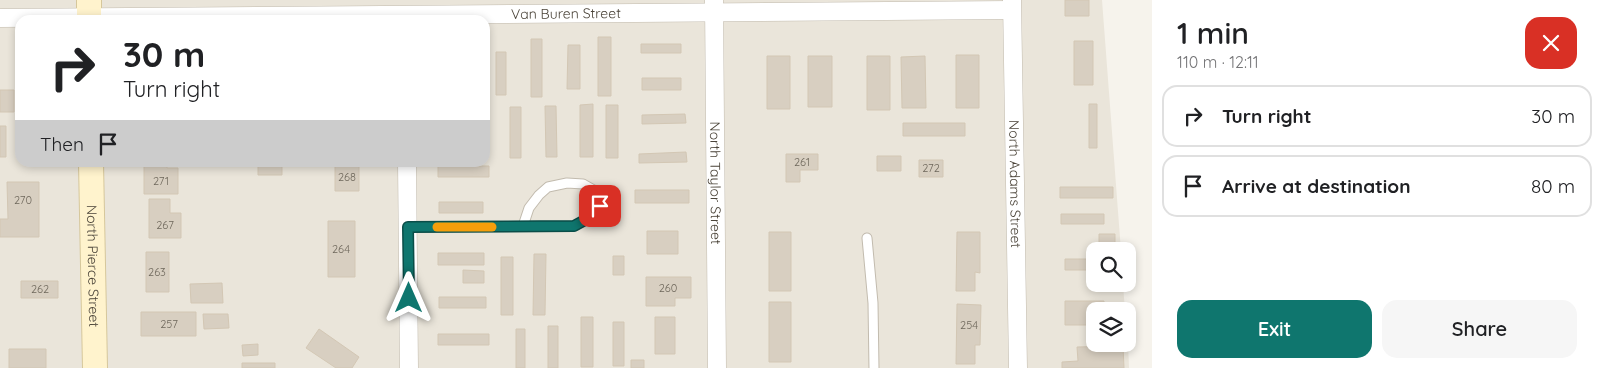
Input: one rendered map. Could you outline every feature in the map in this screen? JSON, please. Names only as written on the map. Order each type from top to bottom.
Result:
[{"type":"main road","name":"North Pierce Street","points":[[91,167],[95,368]]},
{"type":"street","name":"Van Buren Street","points":[[44,15],[89,12],[1012,5]]},
{"type":"street","name":"North Adams Street","points":[[1012,5],[1018,368]]},
{"type":"street","name":"North Taylor Street","points":[[714,6],[717,368]]},
{"type":"street","name":"Van Buren Street","points":[[0,18],[15,17]]},
{"type":"street","points":[[408,167],[409,368]]},
{"type":"lane","points":[[408,227],[574,226],[596,214],[600,206],[596,192],[583,184],[567,183],[548,187],[529,208],[523,226]]},
{"type":"lane","points":[[868,238],[873,303],[874,368]]},
{"type":"shaded area","points":[[0,0],[1102,0],[1120,242],[1086,242],[1086,292],[1124,292],[1124,302],[1086,302],[1086,352],[1128,352],[1129,368],[0,368]]},
{"type":"building","points":[[1065,0],[1089,0],[1089,16],[1065,16]]},
{"type":"building","points":[[598,37],[611,37],[611,96],[598,96]]},
{"type":"building","points":[[531,39],[542,39],[542,97],[531,97]]},
{"type":"building","points":[[1074,41],[1093,41],[1093,85],[1074,85]]},
{"type":"building","points":[[641,44],[681,44],[681,53],[641,53]]},
{"type":"building","points":[[568,45],[580,45],[580,89],[567,89]]},
{"type":"building","points":[[496,52],[506,52],[506,95],[496,95]]},
{"type":"building","points":[[956,55],[979,55],[979,108],[956,108]]},
{"type":"building","points":[[767,56],[790,56],[790,109],[767,109]]},
{"type":"building","points":[[808,56],[832,56],[832,107],[808,107]]},
{"type":"building","points":[[867,56],[890,56],[890,110],[867,110]]},
{"type":"building","points":[[925,56],[926,108],[902,108],[901,57]]},
{"type":"building","points":[[642,78],[681,78],[681,90],[642,90]]},
{"type":"building","points":[[0,90],[14,90],[14,112],[0,112]]},
{"type":"building","points":[[593,104],[593,157],[580,157],[580,105]]},
{"type":"building","points":[[1089,104],[1097,104],[1097,148],[1089,148]]},
{"type":"building","points":[[606,105],[618,105],[618,158],[606,158]]},
{"type":"building","points":[[545,106],[556,106],[557,157],[546,157]]},
{"type":"building","points":[[510,107],[521,107],[521,158],[510,158]]},
{"type":"building","points":[[685,114],[686,123],[642,124],[642,115]]},
{"type":"building","points":[[903,123],[965,123],[965,136],[903,136]]},
{"type":"building","points":[[0,126],[6,126],[6,157],[0,157]]},
{"type":"building","points":[[686,152],[687,162],[639,163],[639,154]]},
{"type":"building","points":[[786,154],[818,154],[818,170],[800,170],[800,182],[786,182]]},
{"type":"building","points":[[877,156],[901,156],[901,171],[877,171]]},
{"type":"building","points":[[919,160],[943,160],[943,177],[919,177]]},
{"type":"building","points":[[144,167],[178,168],[178,194],[144,194]]},
{"type":"building","points":[[258,167],[282,167],[282,175],[258,175]]},
{"type":"building","points":[[335,167],[359,167],[359,191],[335,191]]},
{"type":"building","points":[[438,167],[489,167],[489,177],[438,177]]},
{"type":"building","points":[[7,182],[39,182],[39,237],[0,237],[0,219],[8,219]]},
{"type":"building","points":[[1060,187],[1113,187],[1113,198],[1060,198]]},
{"type":"building","points":[[635,190],[689,190],[689,203],[635,203]]},
{"type":"building","points":[[149,199],[170,199],[170,213],[181,213],[181,238],[149,238]]},
{"type":"building","points":[[439,202],[483,202],[483,213],[439,213]]},
{"type":"building","points":[[1061,214],[1104,214],[1104,224],[1061,224]]},
{"type":"building","points":[[328,221],[355,221],[355,277],[328,277]]},
{"type":"building","points":[[647,231],[678,231],[678,254],[647,254]]},
{"type":"building","points":[[769,232],[791,232],[791,291],[769,291]]},
{"type":"building","points":[[957,232],[980,232],[980,273],[975,272],[975,291],[956,291]]},
{"type":"building","points":[[1099,234],[1115,234],[1115,242],[1099,242]]},
{"type":"building","points":[[146,252],[169,252],[169,292],[146,292]]},
{"type":"building","points":[[438,253],[484,253],[484,265],[438,265]]},
{"type":"building","points":[[534,254],[546,254],[545,315],[533,315]]},
{"type":"building","points":[[613,256],[624,256],[624,275],[613,275]]},
{"type":"building","points":[[501,257],[513,257],[513,315],[501,315]]},
{"type":"building","points":[[1065,259],[1086,259],[1086,270],[1065,270]]},
{"type":"building","points":[[463,270],[484,271],[484,283],[463,283]]},
{"type":"building","points":[[646,277],[691,277],[691,298],[675,298],[675,306],[646,306]]},
{"type":"building","points":[[21,281],[58,281],[58,298],[21,298]]},
{"type":"building","points":[[222,283],[223,303],[191,303],[190,284]]},
{"type":"building","points":[[439,297],[486,297],[486,308],[439,308]]},
{"type":"building","points":[[1065,301],[1104,301],[1086,302],[1086,325],[1065,325]]},
{"type":"building","points":[[769,302],[791,302],[791,362],[769,362]]},
{"type":"building","points":[[957,304],[981,305],[980,345],[975,345],[975,364],[956,364]]},
{"type":"building","points":[[141,312],[196,312],[196,336],[141,336]]},
{"type":"building","points":[[203,314],[228,314],[229,328],[204,329]]},
{"type":"building","points":[[581,317],[593,317],[593,367],[581,367]]},
{"type":"building","points":[[655,317],[675,317],[675,354],[655,354]]},
{"type":"building","points":[[613,322],[624,322],[624,366],[613,366]]},
{"type":"building","points":[[548,326],[558,326],[558,368],[548,368]]},
{"type":"building","points":[[319,329],[359,357],[352,368],[336,368],[306,348]]},
{"type":"building","points":[[516,329],[525,329],[525,368],[516,368]]},
{"type":"building","points":[[438,334],[489,334],[489,345],[438,345]]},
{"type":"building","points":[[258,344],[258,355],[243,356],[242,345]]},
{"type":"building","points":[[1077,347],[1086,347],[1086,352],[1123,352],[1124,368],[1062,368],[1062,362],[1078,361]]},
{"type":"building","points":[[9,349],[46,349],[46,368],[9,368]]},
{"type":"building","points":[[631,360],[644,360],[644,368],[631,368]]},
{"type":"building","points":[[242,363],[275,363],[275,368],[242,368]]},
{"type":"slow traffic","points":[[437,227],[492,227]]},
{"type":"route","points":[[409,298],[408,227],[574,226],[596,214],[600,206]]}]
